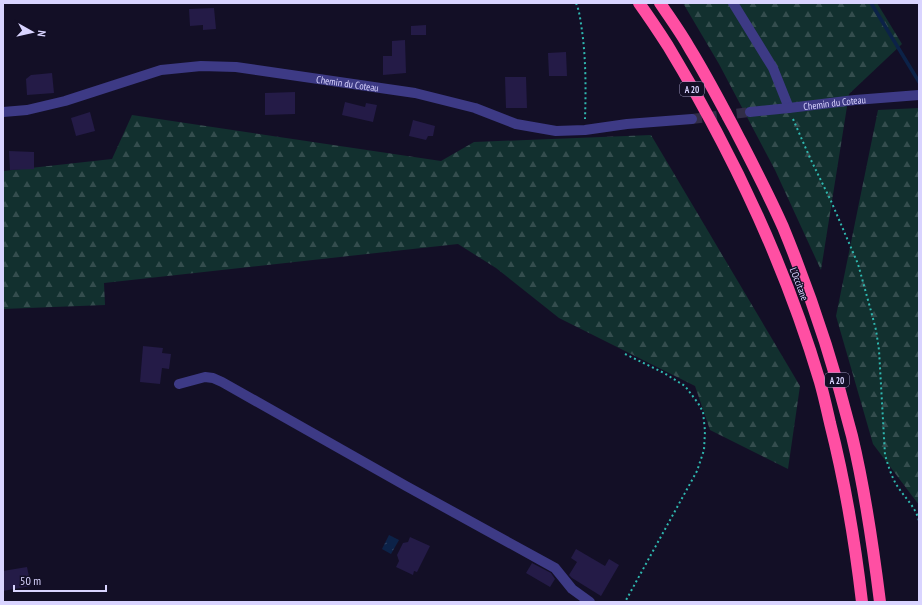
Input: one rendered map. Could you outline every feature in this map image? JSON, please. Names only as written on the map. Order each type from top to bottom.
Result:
[{"type":"highway","name":"L'Occitane","points":[[639,3],[671,52],[705,110],[765,230],[788,286],[820,384],[834,441],[847,497],[856,549],[862,602]]},
{"type":"highway","name":"L'Occitane","points":[[660,3],[681,34],[724,108],[756,170],[782,226],[805,283],[822,330],[837,379],[852,437],[864,495],[880,602]]},
{"type":"highway","points":[[665,3],[681,34]]},
{"type":"street","points":[[733,3],[773,68],[789,108]]},
{"type":"street","name":"Chemin du Coteau","points":[[3,112],[27,110],[65,101],[161,70],[201,66],[236,67],[415,93],[475,108],[516,124],[556,131],[585,130],[627,124],[692,118]]},
{"type":"street","name":"Chemin du Coteau","points":[[750,112],[855,100],[919,95]]},
{"type":"street","points":[[179,384],[205,377],[214,378],[222,382],[555,568],[572,589],[590,602]]},
{"type":"path","points":[[576,3],[582,31],[584,54],[586,101],[585,130]]},
{"type":"path","points":[[789,108],[858,264],[876,330],[879,350],[885,455],[889,470],[894,480],[914,508],[919,521]]},
{"type":"path","points":[[625,354],[664,373],[685,386],[703,412],[705,431],[704,450],[697,471],[625,602]]},
{"type":"green space","points":[[683,3],[877,3],[902,44],[849,94],[821,270],[775,170],[719,64]]},
{"type":"green space","points":[[919,108],[919,505],[873,444],[836,316],[878,110]]},
{"type":"green space","points":[[132,115],[441,161],[474,142],[651,135],[800,386],[788,469],[710,430],[695,386],[559,318],[496,268],[458,244],[104,283],[105,305],[3,309],[3,171],[112,159]]},
{"type":"water","points":[[389,535],[399,540],[391,554],[382,549]]},
{"type":"building","points":[[214,8],[216,29],[203,30],[203,25],[190,26],[189,9]]},
{"type":"building","points":[[426,25],[426,35],[411,35],[411,26]]},
{"type":"building","points":[[405,40],[406,73],[383,75],[383,56],[392,56],[392,41]]},
{"type":"building","points":[[566,52],[567,76],[549,76],[548,53]]},
{"type":"building","points":[[52,73],[54,93],[27,95],[26,79],[31,75]]},
{"type":"building","points":[[505,77],[526,77],[527,108],[506,108]]},
{"type":"building","points":[[295,92],[295,114],[265,115],[265,93]]},
{"type":"building","points":[[345,102],[365,107],[366,103],[377,105],[373,122],[342,115]]},
{"type":"building","points":[[90,112],[95,131],[76,136],[71,118]]},
{"type":"building","points":[[413,120],[435,126],[433,136],[428,136],[426,140],[409,136]]},
{"type":"building","points":[[9,151],[34,152],[34,169],[10,170]]},
{"type":"building","points":[[143,346],[163,348],[162,353],[171,354],[169,369],[162,368],[160,384],[140,382]]},
{"type":"building","points":[[410,537],[430,546],[417,572],[414,571],[413,575],[396,567],[399,561],[397,555],[403,543],[408,542]]},
{"type":"building","points":[[576,549],[605,566],[609,559],[619,565],[601,596],[569,575],[577,562],[571,558]]},
{"type":"building","points":[[532,563],[551,573],[555,579],[550,587],[526,573]]},
{"type":"building","points":[[27,567],[31,586],[3,591],[3,571]]},
{"type":"waterway","points":[[871,3],[919,82]]},
{"type":"tunnel","points":[[692,119],[750,112]]}]
